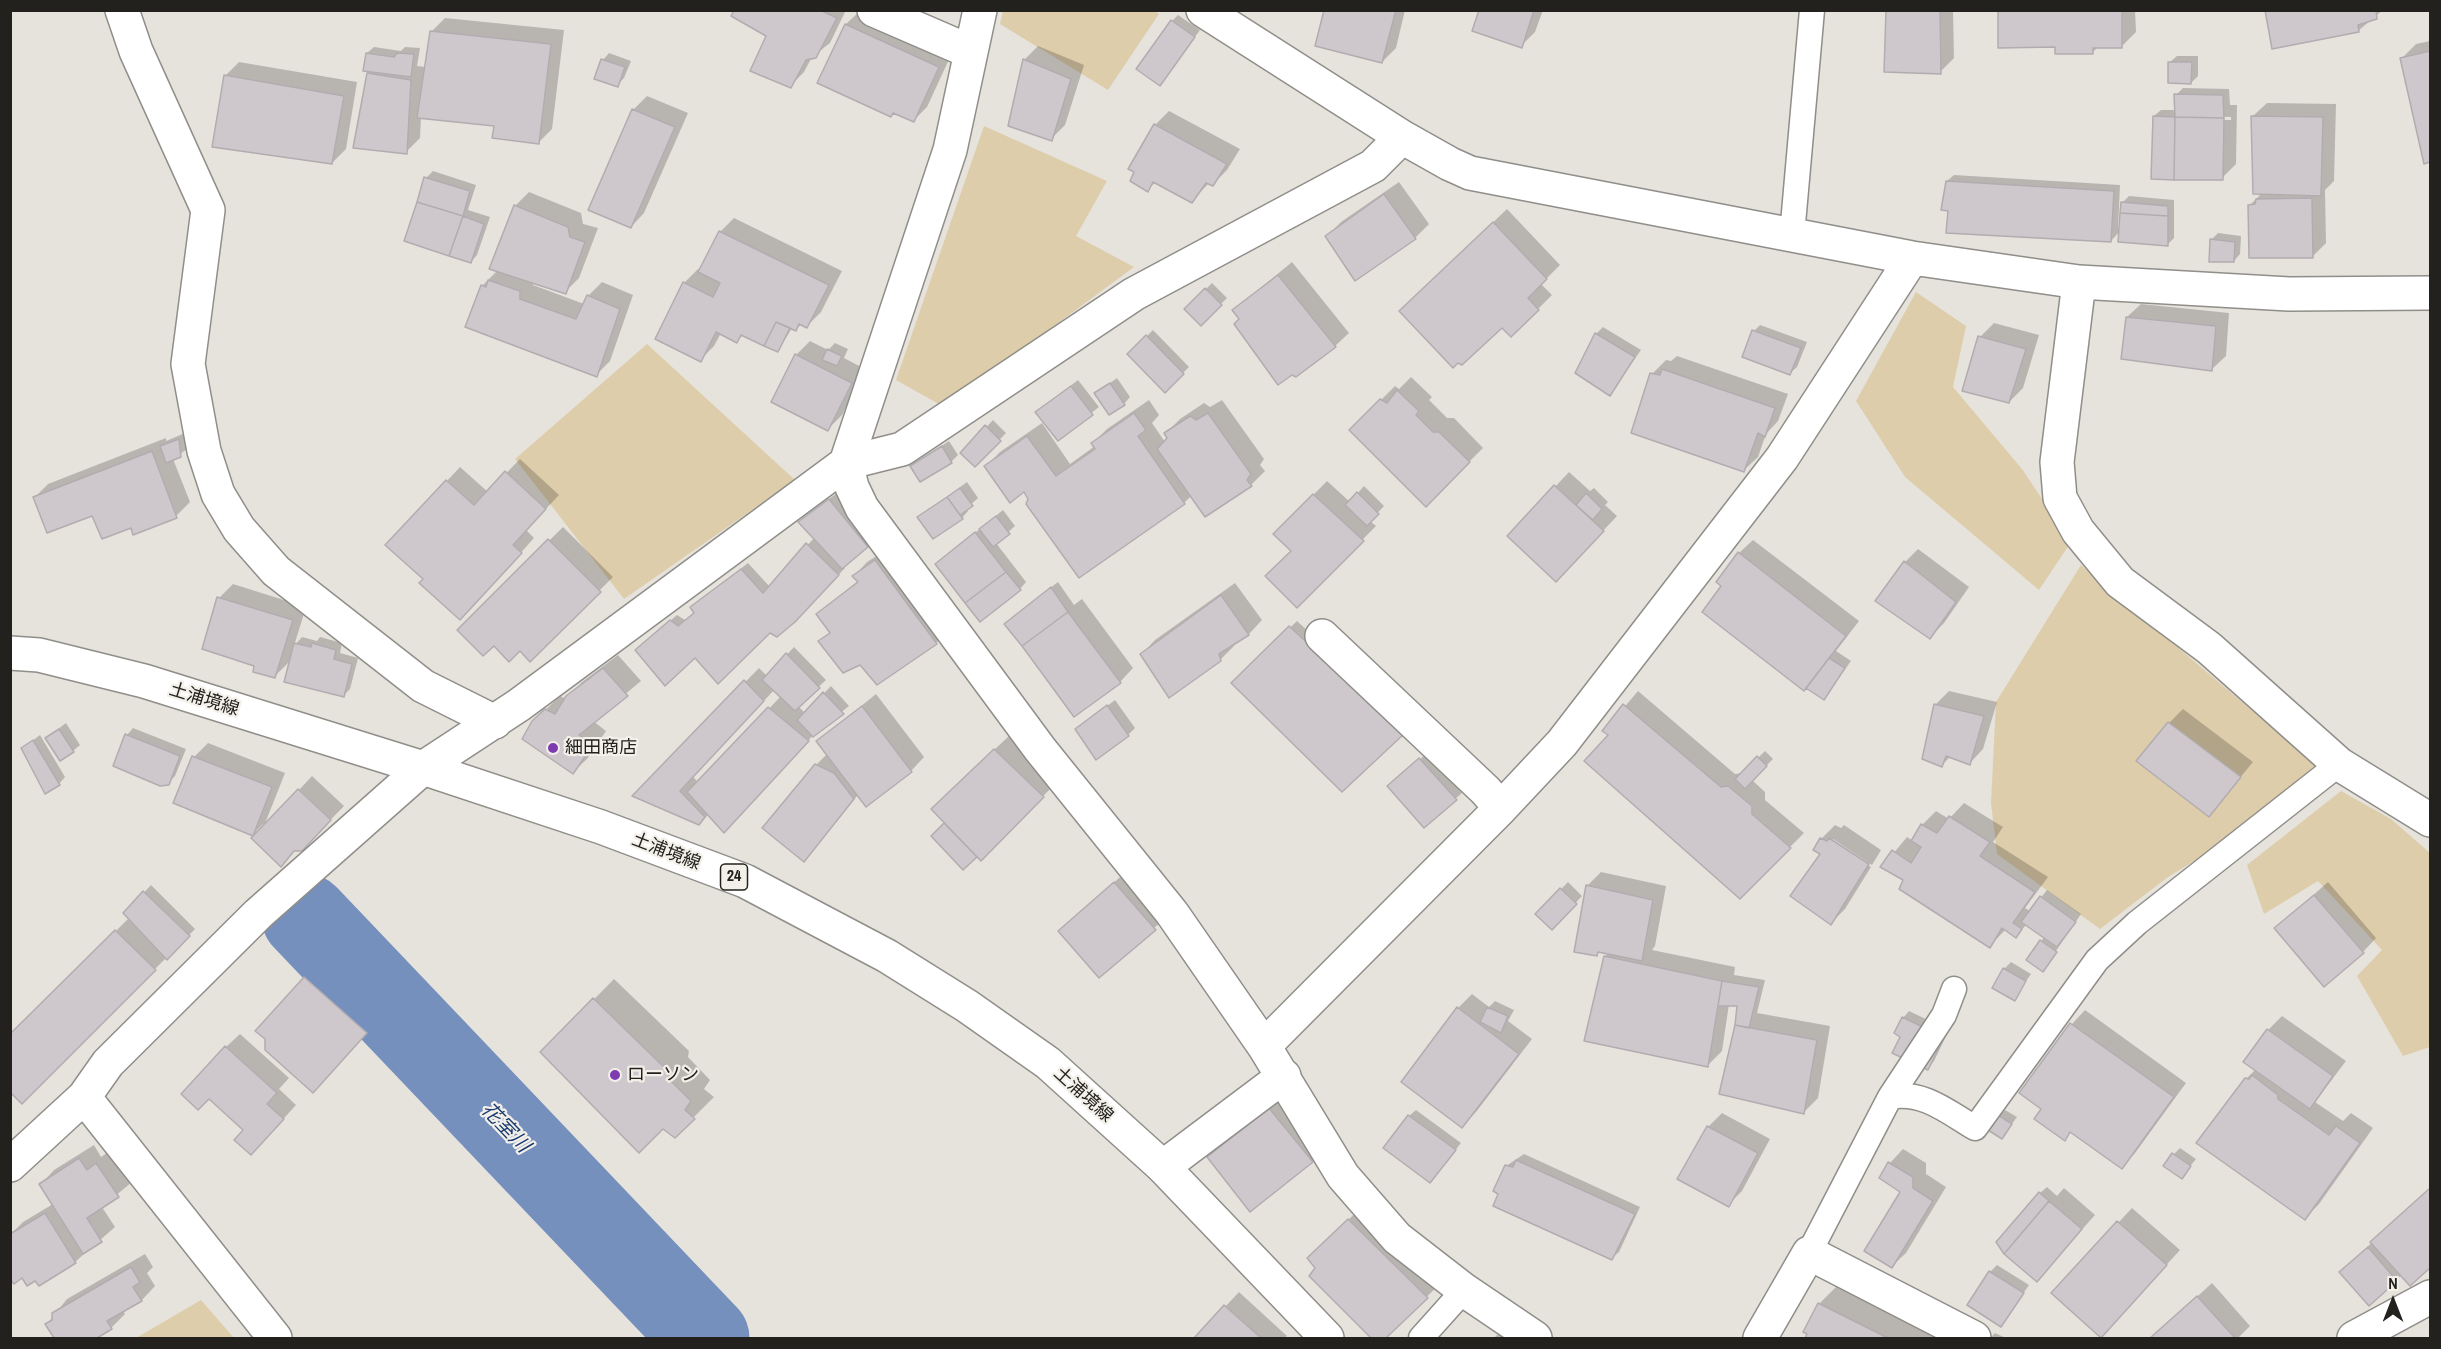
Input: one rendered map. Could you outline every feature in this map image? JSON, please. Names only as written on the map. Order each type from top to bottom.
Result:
[{"type":"street","points":[[122,10],[136,51],[208,210],[188,364],[204,451],[218,494],[239,529],[276,571],[423,686],[495,722]]},
{"type":"street","points":[[874,10],[971,52]]},
{"type":"street","points":[[980,10],[950,150],[846,463],[852,487],[862,508],[1040,749],[1172,913],[1284,1076],[1343,1176],[1397,1238],[1464,1290],[1535,1338]]},
{"type":"street","points":[[1203,10],[1402,137],[1450,164],[1470,172],[1912,258],[2079,282],[2289,294],[2430,294]]},
{"type":"street","points":[[10,1165],[84,1097],[108,1064],[258,914],[423,768],[495,722],[846,463],[902,449],[1134,294],[1373,166],[1402,137]]},
{"type":"street","points":[[1264,1046],[1501,808],[1562,743],[1782,458],[1912,258]]},
{"type":"street","points":[[2079,282],[2057,462],[2060,498],[2078,531],[2120,582],[2208,648],[2339,764],[2430,820]]},
{"type":"street","points":[[1322,636],[1485,790],[1501,808]]},
{"type":"street","name":"土浦境線","points":[[10,652],[39,655],[144,681],[423,768],[601,827],[745,881],[887,956],[967,1006],[1048,1064],[1163,1167],[1327,1338]]},
{"type":"street","points":[[1163,1167],[1284,1076]]},
{"type":"street","points":[[84,1097],[275,1338]]},
{"type":"street","points":[[1760,1338],[1809,1253],[1974,1338]]},
{"type":"street","points":[[2354,1338],[2430,1297]]},
{"type":"lane","points":[[1792,235],[1812,10]]},
{"type":"lane","points":[[1890,1097],[1906,1093],[1927,1100],[1975,1128],[2097,960],[2137,923],[2339,764]]},
{"type":"lane","points":[[1809,1253],[1890,1097],[1944,1015],[1954,989]]},
{"type":"lane","points":[[1421,1338],[1464,1290]]},
{"type":"shaded area","points":[[1154,10],[1159,14],[1108,90],[1000,24],[1003,11]]},
{"type":"shaded area","points":[[984,126],[1107,181],[1076,236],[1134,267],[944,407],[896,380]]},
{"type":"shaded area","points":[[1916,292],[1966,326],[1953,387],[2022,469],[2071,542],[2039,590],[1905,477],[1856,401]]},
{"type":"shaded area","points":[[647,344],[795,480],[624,599],[515,459]]},
{"type":"shaded area","points":[[2081,565],[2316,765],[2212,850],[2168,877],[2100,929],[1997,854],[1991,803],[1996,702]]},
{"type":"shaded area","points":[[2341,791],[2391,819],[2430,853],[2430,1047],[2403,1056],[2357,976],[2382,950],[2318,881],[2264,914],[2247,865]]},
{"type":"shaded area","points":[[201,1300],[234,1338],[136,1338]]},
{"type":"building","points":[[734,10],[820,10],[837,18],[816,58],[806,60],[791,88],[750,71],[766,36],[731,16]]},
{"type":"building","points":[[1324,10],[1396,10],[1382,63],[1315,46]]},
{"type":"building","points":[[1479,10],[1534,10],[1522,48],[1472,31]]},
{"type":"building","points":[[1886,10],[1940,10],[1941,74],[1884,72]]},
{"type":"building","points":[[1998,10],[2122,10],[2122,48],[2093,48],[2093,54],[2055,54],[2055,47],[1998,48]]},
{"type":"building","points":[[2265,10],[2376,10],[2377,19],[2358,25],[2359,32],[2272,49]]},
{"type":"building","points":[[1171,20],[1195,37],[1160,86],[1136,69]]},
{"type":"building","points":[[845,24],[939,67],[914,122],[893,113],[891,117],[817,83]]},
{"type":"building","points":[[430,31],[551,44],[539,144],[492,138],[494,126],[417,118]]},
{"type":"building","points":[[2430,51],[2430,162],[2424,164],[2400,58]]},
{"type":"building","points":[[366,53],[394,57],[397,53],[414,54],[411,77],[363,71]]},
{"type":"building","points":[[601,59],[625,67],[618,87],[594,79]]},
{"type":"building","points":[[1023,59],[1071,79],[1052,141],[1008,126]]},
{"type":"building","points":[[2168,62],[2192,62],[2191,84],[2168,83]]},
{"type":"building","points":[[367,73],[411,80],[407,154],[353,148]]},
{"type":"building","points":[[224,75],[344,96],[332,164],[212,147]]},
{"type":"building","points":[[2174,94],[2223,95],[2224,118],[2175,117]]},
{"type":"building","points":[[632,109],[675,127],[631,228],[588,210]]},
{"type":"building","points":[[2153,116],[2175,117],[2174,180],[2151,179]]},
{"type":"building","points":[[2251,116],[2323,117],[2321,196],[2253,194]]},
{"type":"building","points":[[2175,117],[2224,118],[2223,180],[2174,180]]},
{"type":"building","points":[[1154,124],[1227,164],[1213,186],[1206,183],[1192,203],[1153,182],[1148,192],[1130,181],[1134,172],[1128,169]]},
{"type":"building","points":[[424,177],[470,191],[463,216],[417,202]]},
{"type":"building","points":[[1946,181],[2114,191],[2111,242],[1946,233],[1948,211],[1941,210]]},
{"type":"building","points":[[1384,194],[1416,239],[1355,281],[1325,236]]},
{"type":"building","points":[[2312,198],[2313,258],[2249,258],[2248,205],[2255,204],[2256,199]]},
{"type":"building","points":[[417,202],[463,216],[449,256],[404,241]]},
{"type":"building","points":[[2121,202],[2168,206],[2168,216],[2120,213]]},
{"type":"building","points":[[514,205],[568,227],[570,237],[585,242],[566,294],[489,269]]},
{"type":"building","points":[[2120,213],[2168,216],[2168,246],[2118,242]]},
{"type":"building","points":[[463,216],[484,224],[471,263],[449,256]]},
{"type":"building","points":[[1493,222],[1547,279],[1528,298],[1539,310],[1511,337],[1502,328],[1462,365],[1458,363],[1453,368],[1399,311]]},
{"type":"building","points":[[719,231],[829,285],[807,328],[799,324],[796,331],[776,322],[764,346],[741,335],[737,343],[716,332],[701,362],[655,339],[683,282],[713,297],[720,283],[698,272]]},
{"type":"building","points":[[2210,239],[2235,242],[2234,262],[2209,262]]},
{"type":"building","points":[[1278,275],[1336,347],[1296,377],[1292,375],[1278,385],[1234,324],[1239,319],[1232,310]]},
{"type":"building","points":[[488,280],[520,291],[520,299],[576,319],[587,295],[620,309],[597,377],[465,327],[481,285],[486,287]]},
{"type":"building","points":[[1205,288],[1222,305],[1201,326],[1184,309]]},
{"type":"building","points":[[2126,317],[2216,326],[2212,371],[2121,359]]},
{"type":"building","points":[[776,322],[790,328],[778,352],[764,346]]},
{"type":"building","points":[[1752,330],[1801,348],[1790,375],[1742,357]]},
{"type":"building","points":[[1595,333],[1635,357],[1610,396],[1575,373]]},
{"type":"building","points":[[1146,335],[1184,374],[1165,393],[1127,354]]},
{"type":"building","points":[[1978,336],[2026,349],[2009,403],[1962,391]]},
{"type":"building","points":[[827,349],[842,356],[837,366],[822,360]]},
{"type":"building","points":[[795,354],[852,383],[828,431],[771,402]]},
{"type":"building","points":[[1662,369],[1775,408],[1765,437],[1758,433],[1744,472],[1631,433],[1650,373],[1660,375]]},
{"type":"building","points":[[1110,383],[1125,405],[1109,415],[1094,393]]},
{"type":"building","points":[[1071,386],[1093,415],[1058,441],[1035,412]]},
{"type":"building","points":[[1397,390],[1419,411],[1416,415],[1433,432],[1439,432],[1470,462],[1426,507],[1349,430],[1380,399],[1387,403]]},
{"type":"building","points":[[1134,413],[1146,430],[1138,436],[1185,504],[1079,578],[1026,504],[1028,499],[1024,492],[1010,503],[984,466],[1027,436],[1056,476],[1095,449],[1091,443]]},
{"type":"building","points":[[1208,413],[1251,474],[1247,480],[1252,486],[1205,517],[1157,449],[1167,438],[1164,433],[1190,416],[1196,420]]},
{"type":"building","points":[[985,425],[1001,441],[975,467],[960,453]]},
{"type":"building","points":[[179,439],[181,457],[166,463],[160,446]]},
{"type":"building","points":[[942,446],[952,463],[920,482],[910,466]]},
{"type":"building","points":[[152,451],[177,518],[133,535],[131,528],[102,539],[92,516],[47,533],[33,497]]},
{"type":"building","points":[[505,471],[546,509],[513,545],[522,553],[460,620],[419,583],[423,579],[385,545],[446,480],[474,505]]},
{"type":"building","points":[[1554,485],[1604,531],[1556,582],[1507,536]]},
{"type":"building","points":[[960,488],[973,506],[960,515],[947,497]]},
{"type":"building","points":[[1357,492],[1379,514],[1367,526],[1345,505]]},
{"type":"building","points":[[1586,493],[1602,509],[1593,520],[1576,505]]},
{"type":"building","points":[[1313,494],[1364,541],[1297,608],[1265,576],[1291,551],[1273,534]]},
{"type":"building","points":[[947,497],[963,519],[933,539],[917,517]]},
{"type":"building","points":[[829,499],[868,547],[842,569],[798,522]]},
{"type":"building","points":[[996,516],[1010,534],[993,547],[979,529]]},
{"type":"building","points":[[975,532],[1006,572],[965,603],[935,564]]},
{"type":"building","points":[[548,539],[601,592],[530,662],[520,651],[509,662],[494,646],[483,656],[457,630]]},
{"type":"building","points":[[806,543],[839,575],[795,622],[777,637],[770,633],[718,684],[695,658],[665,686],[635,650],[670,620],[678,626],[694,613],[690,607],[741,569],[763,593]]},
{"type":"building","points":[[1738,552],[1846,636],[1804,691],[1702,612],[1721,586],[1716,582]]},
{"type":"building","points":[[875,560],[937,644],[877,685],[860,665],[843,673],[818,641],[830,633],[816,614],[858,582],[852,576]]},
{"type":"building","points":[[1904,561],[1956,602],[1930,639],[1875,601]]},
{"type":"building","points":[[1006,572],[1021,590],[980,622],[965,603]]},
{"type":"building","points":[[1051,587],[1068,612],[1022,646],[1004,624]]},
{"type":"building","points":[[1221,595],[1249,635],[1219,654],[1221,661],[1169,698],[1140,654]]},
{"type":"building","points":[[217,597],[293,620],[275,678],[253,672],[254,666],[202,649]]},
{"type":"building","points":[[1068,612],[1121,683],[1074,717],[1022,646]]},
{"type":"building","points":[[1289,626],[1405,733],[1342,792],[1231,683]]},
{"type":"building","points":[[294,643],[311,647],[312,643],[336,650],[334,659],[352,664],[344,697],[284,682]]},
{"type":"building","points":[[786,653],[820,688],[795,711],[762,680]]},
{"type":"building","points":[[1829,658],[1845,668],[1824,700],[1806,688]]},
{"type":"building","points":[[603,668],[628,696],[579,735],[593,745],[573,774],[522,739],[532,721],[545,709],[555,714],[566,696]]},
{"type":"building","points":[[744,680],[764,701],[680,791],[705,817],[699,825],[632,796]]},
{"type":"building","points":[[823,692],[844,714],[813,737],[797,720]]},
{"type":"building","points":[[1623,704],[1721,787],[1728,786],[1752,806],[1752,814],[1791,848],[1740,899],[1584,761],[1608,735],[1602,731]]},
{"type":"building","points":[[1934,704],[1984,716],[1970,765],[1946,756],[1942,767],[1922,759]]},
{"type":"building","points":[[1107,705],[1129,736],[1096,760],[1075,729]]},
{"type":"building","points":[[862,706],[912,772],[866,807],[816,741]]},
{"type":"building","points":[[768,707],[809,741],[724,833],[687,792]]},
{"type":"building","points":[[2168,722],[2241,777],[2209,817],[2136,761]]},
{"type":"building","points":[[59,729],[74,752],[60,761],[45,738]]},
{"type":"building","points":[[125,734],[180,756],[169,785],[160,786],[113,766]]},
{"type":"building","points":[[33,740],[60,785],[45,794],[21,748]]},
{"type":"building","points":[[994,749],[1044,797],[981,861],[931,809]]},
{"type":"building","points":[[192,756],[272,787],[253,836],[173,803]]},
{"type":"building","points":[[1757,756],[1767,766],[1745,789],[1735,779]]},
{"type":"building","points":[[1419,758],[1457,800],[1424,828],[1387,786]]},
{"type":"building","points":[[815,764],[834,773],[854,799],[804,862],[762,828]]},
{"type":"building","points":[[298,789],[331,820],[302,851],[294,851],[281,867],[251,838]]},
{"type":"building","points":[[1949,816],[1990,842],[1980,856],[2035,892],[2013,923],[2022,929],[2016,938],[2002,928],[1990,948],[1899,889],[1903,880],[1880,867],[1892,850],[1911,863],[1921,847],[1911,841],[1921,824],[1937,833]]},
{"type":"building","points":[[944,823],[977,857],[963,870],[931,836]]},
{"type":"building","points":[[1820,838],[1827,841],[1829,838],[1869,864],[1831,925],[1790,896],[1820,854],[1813,850]]},
{"type":"building","points":[[1114,882],[1156,930],[1099,978],[1058,931]]},
{"type":"building","points":[[1586,885],[1653,900],[1642,961],[1598,952],[1597,956],[1574,952]]},
{"type":"building","points":[[1560,888],[1577,904],[1552,930],[1535,914]]},
{"type":"building","points":[[143,891],[190,936],[167,960],[123,913]]},
{"type":"building","points":[[2314,895],[2364,953],[2324,987],[2274,928]]},
{"type":"building","points":[[2040,896],[2076,922],[2057,947],[2021,922]]},
{"type":"building","points":[[115,930],[156,970],[22,1104],[10,1092],[10,1034]]},
{"type":"building","points":[[2040,940],[2057,952],[2043,972],[2026,960]]},
{"type":"building","points":[[1604,956],[1722,981],[1708,1067],[1584,1041]]},
{"type":"building","points":[[2003,968],[2026,981],[2015,1001],[1992,988]]},
{"type":"building","points":[[304,977],[367,1033],[313,1093],[265,1050],[265,1039],[255,1031]]},
{"type":"building","points":[[1722,981],[1759,987],[1749,1028],[1735,1025],[1737,1006],[1718,1006]]},
{"type":"building","name":"ローソン","points":[[593,998],[669,1072],[668,1078],[691,1101],[685,1110],[695,1119],[675,1138],[663,1129],[639,1153],[540,1052]]},
{"type":"building","points":[[1457,1007],[1519,1054],[1462,1128],[1401,1082]]},
{"type":"building","points":[[1487,1007],[1508,1016],[1501,1033],[1480,1022]]},
{"type":"building","points":[[1902,1017],[1944,1037],[1928,1070],[1892,1053],[1900,1037],[1894,1033]]},
{"type":"building","points":[[2070,1023],[2174,1097],[2122,1169],[2070,1132],[2065,1141],[2034,1119],[2041,1109],[2019,1093]]},
{"type":"building","points":[[1735,1025],[1817,1040],[1804,1114],[1719,1094]]},
{"type":"building","points":[[2267,1029],[2333,1076],[2310,1109],[2243,1062]]},
{"type":"building","points":[[225,1046],[277,1093],[267,1104],[284,1119],[251,1155],[234,1140],[243,1130],[209,1099],[198,1110],[181,1094]]},
{"type":"building","points":[[2252,1075],[2278,1095],[2278,1099],[2329,1135],[2336,1126],[2360,1143],[2305,1220],[2196,1143],[2245,1078],[2249,1079]]},
{"type":"building","points":[[1269,1108],[1313,1162],[1250,1212],[1207,1157]]},
{"type":"building","points":[[1408,1115],[1456,1150],[1430,1183],[1383,1148]]},
{"type":"building","points":[[1998,1115],[2012,1124],[2002,1139],[1988,1130]]},
{"type":"building","points":[[1707,1126],[1758,1153],[1729,1207],[1677,1179]]},
{"type":"building","points":[[2172,1153],[2191,1166],[2182,1179],[2163,1166]]},
{"type":"building","points":[[79,1158],[87,1170],[96,1163],[119,1197],[87,1218],[102,1242],[83,1254],[39,1184]]},
{"type":"building","points":[[1516,1160],[1635,1214],[1612,1260],[1493,1206],[1498,1194],[1493,1191],[1505,1165],[1513,1167]]},
{"type":"building","points":[[1888,1162],[1913,1177],[1913,1188],[1933,1201],[1892,1268],[1864,1251],[1900,1192],[1879,1178]]},
{"type":"building","points":[[2430,1188],[2430,1268],[2410,1286],[2370,1242]]},
{"type":"building","points":[[2039,1192],[2049,1201],[2004,1254],[1996,1242]]},
{"type":"building","points":[[2049,1201],[2082,1229],[2037,1282],[2004,1254]]},
{"type":"building","points":[[45,1213],[76,1263],[39,1286],[35,1281],[27,1286],[22,1278],[14,1284],[10,1279],[10,1234]]},
{"type":"building","points":[[1348,1219],[1428,1298],[1386,1338],[1371,1338],[1309,1276],[1315,1268],[1307,1258]]},
{"type":"building","points":[[2117,1221],[2167,1265],[2101,1338],[2051,1293]]},
{"type":"building","points":[[2368,1247],[2397,1281],[2369,1306],[2339,1272]]},
{"type":"building","points":[[131,1267],[140,1282],[133,1287],[142,1301],[107,1321],[112,1329],[97,1338],[54,1338],[45,1324],[52,1320],[52,1313]]},
{"type":"building","points":[[1989,1271],[2024,1293],[2001,1327],[1967,1305]]},
{"type":"building","points":[[2197,1296],[2235,1338],[2150,1338]]},
{"type":"building","points":[[1818,1303],[1888,1338],[1805,1338],[1807,1334],[1803,1332]]},
{"type":"building","points":[[1224,1305],[1261,1338],[1194,1338]]},
{"type":"waterway","name":"花室川","points":[[305,917],[706,1338]]},
{"type":"place","name":"細田商店","points":[[553,748]]},
{"type":"place","name":"ローソン","points":[[615,1075]]}]
